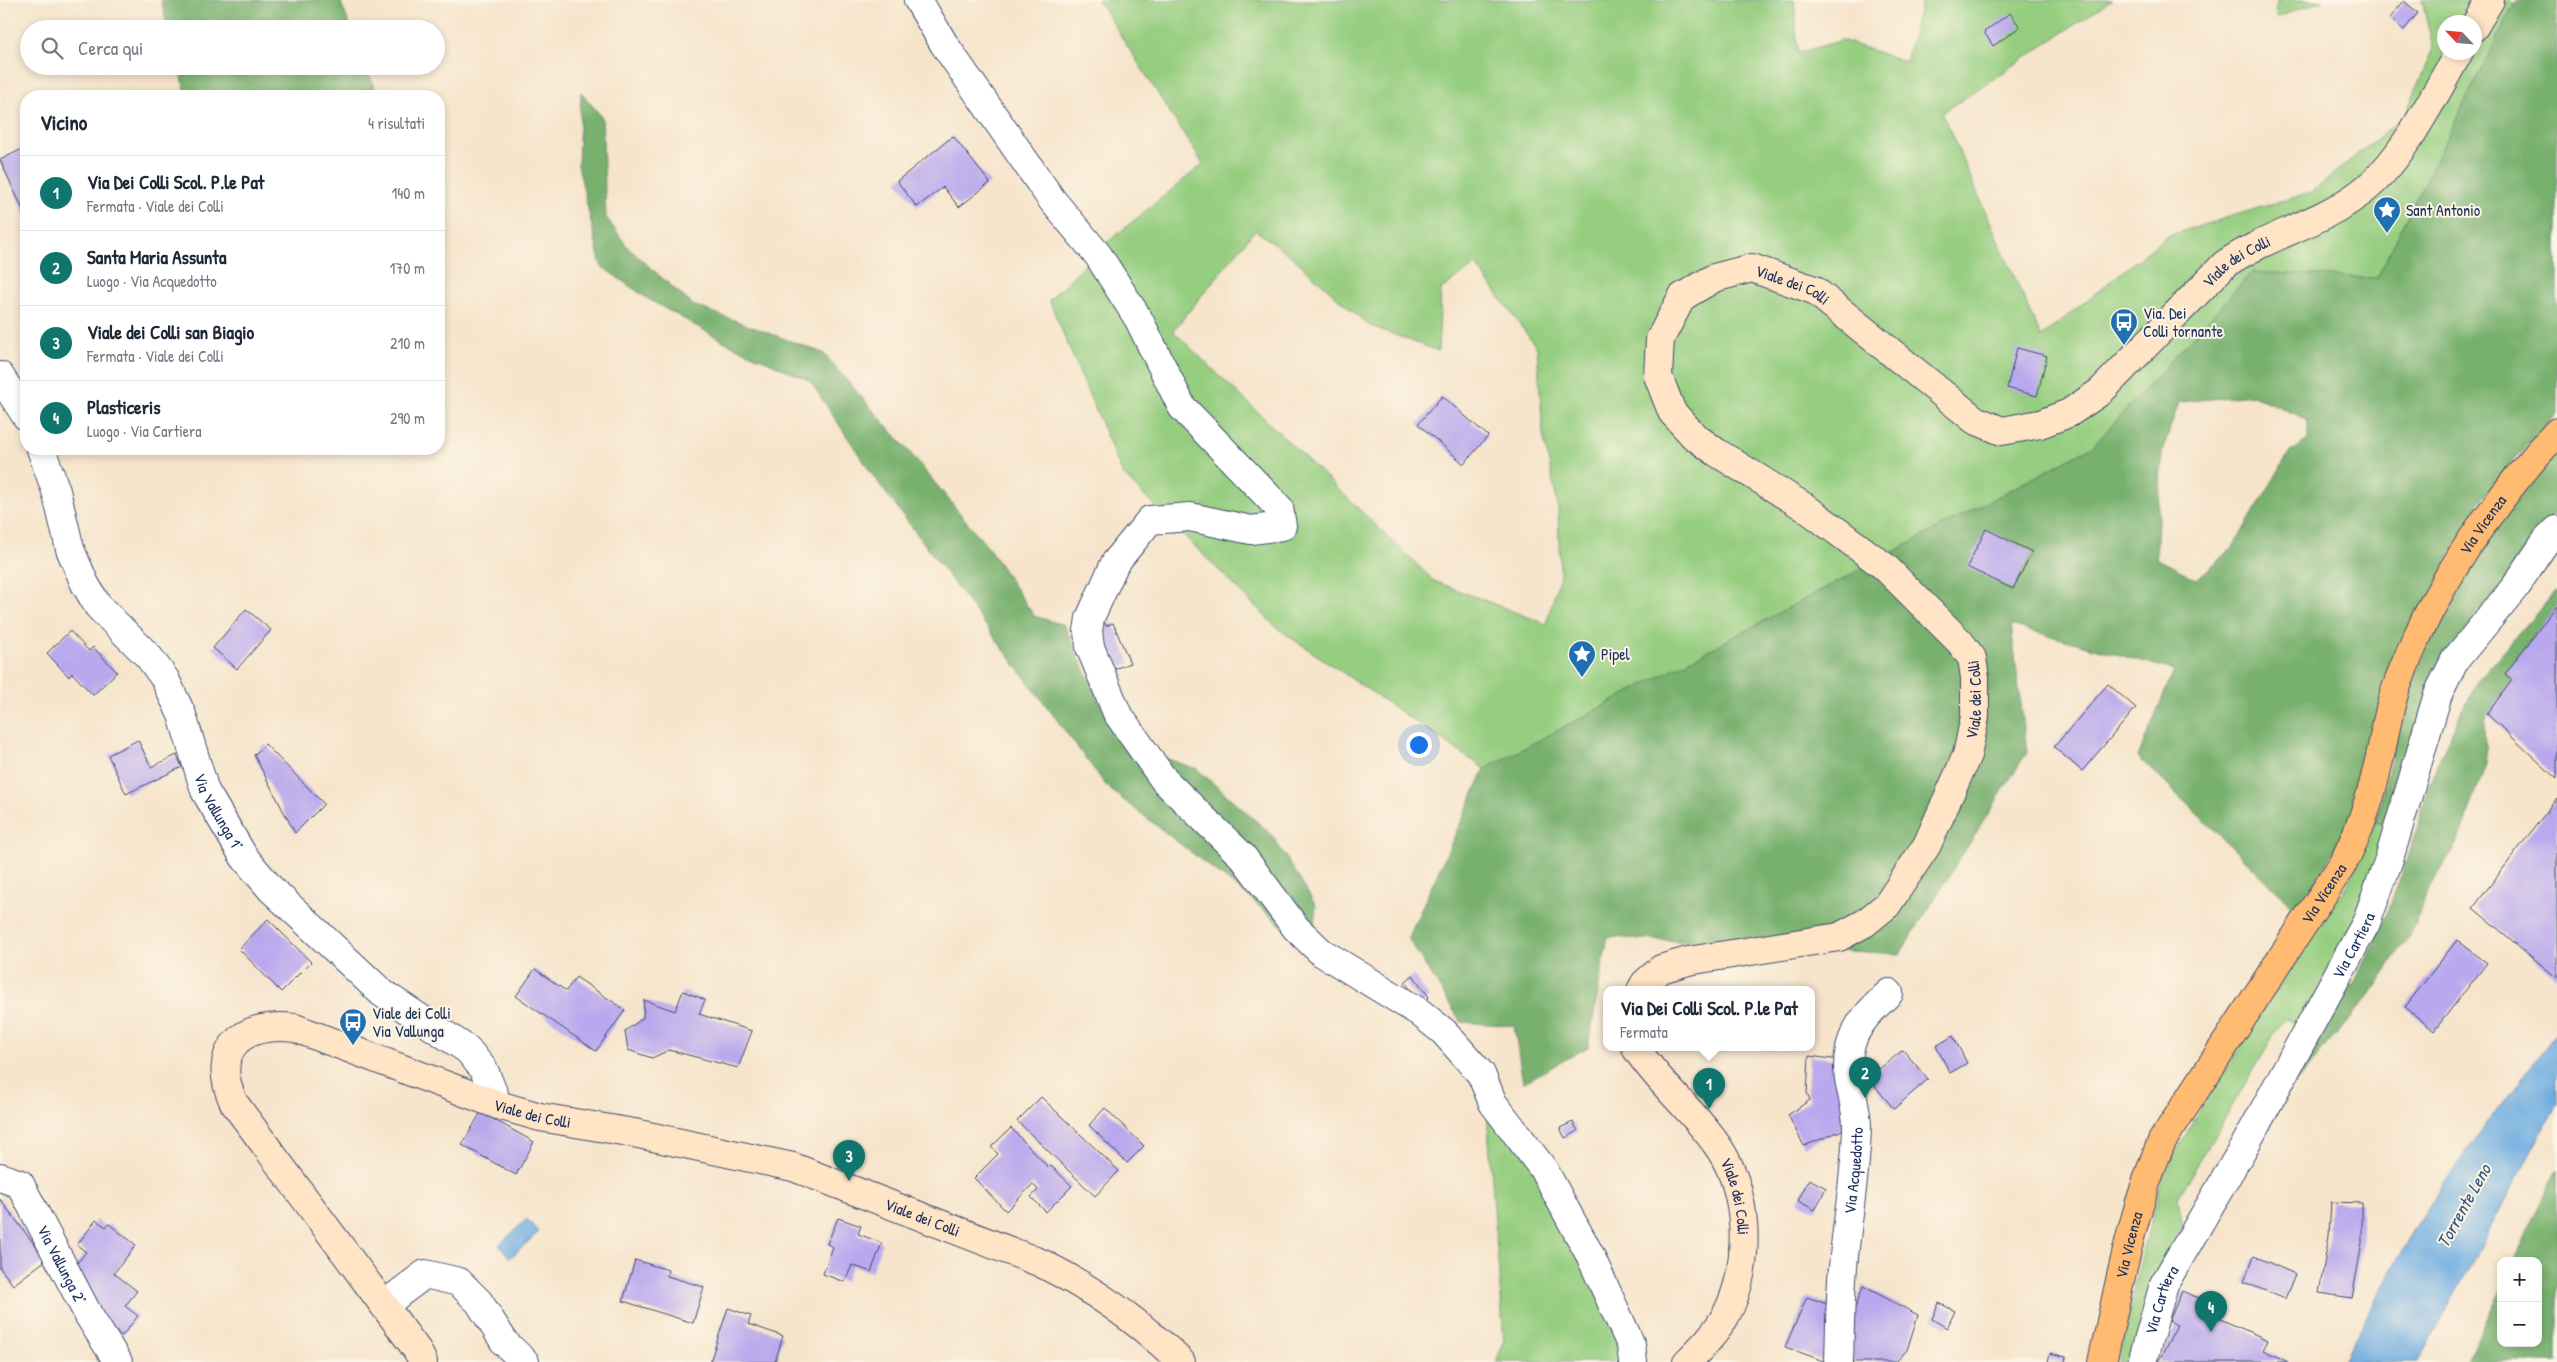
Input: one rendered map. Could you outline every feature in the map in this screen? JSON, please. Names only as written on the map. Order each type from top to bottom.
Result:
[{"type":"main road","points":[[2481,15],[2490,0]]},
{"type":"main road","name":"Viale dei Colli","points":[[1643,986],[1661,969],[1698,960],[1839,936],[1865,923],[1887,905],[1927,845],[1967,755],[1974,717],[1975,678],[1972,658],[1960,642],[1884,567],[1806,508],[1716,452],[1694,436],[1672,412],[1658,376],[1660,339],[1682,297],[1714,278],[1752,268],[1785,279],[1814,290],[1975,420],[2002,431],[2040,424],[2068,413],[2100,392],[2225,264],[2240,254],[2310,223],[2360,194],[2400,153],[2454,60]]},
{"type":"main road","name":"Via Vicenza","points":[[2102,1362],[2138,1213],[2151,1166],[2162,1141],[2342,865],[2358,834],[2378,767],[2394,694],[2423,622],[2499,499],[2557,432]]},
{"type":"main road","name":"Viale dei Colli","points":[[423,1362],[384,1306],[234,1103],[227,1087],[225,1065],[231,1049],[242,1035],[258,1028],[277,1026],[295,1028],[498,1105],[540,1117],[634,1133],[793,1167],[1042,1263],[1078,1281],[1152,1334],[1181,1362]]},
{"type":"main road","name":"Viale dei Colli","points":[[1638,1051],[1647,1064],[1715,1141],[1731,1168],[1739,1193],[1743,1226],[1741,1268],[1726,1315],[1687,1362]]},
{"type":"street","points":[[918,0],[944,44],[1052,200],[1098,255],[1139,320],[1182,407],[1279,508],[1282,526],[1251,530],[1190,517],[1150,520],[1115,563],[1102,587],[1090,618],[1088,631],[1090,647],[1118,713],[1164,780],[1243,857],[1296,928],[1322,952],[1425,1017],[1444,1032],[1482,1074],[1493,1103],[1544,1170],[1590,1256],[1631,1345],[1633,1362]]},
{"type":"street","points":[[0,376],[20,407]]},
{"type":"street","name":"Via Vallunga 1°","points":[[44,455],[56,491],[70,548],[85,584],[98,606],[150,657],[165,679],[182,715],[204,791],[244,857],[271,889],[382,993],[468,1050],[484,1070],[498,1105]]},
{"type":"street","name":"Via Cartiera","points":[[2142,1362],[2164,1284],[2246,1145],[2366,923],[2389,858],[2438,694],[2455,660],[2515,587],[2546,541],[2557,530]]},
{"type":"street","name":"Via Acquedotto","points":[[1839,1362],[1843,1266],[1851,1206],[1857,1126],[1848,1085],[1847,1065],[1850,1046],[1857,1028],[1869,1012],[1889,994]]},
{"type":"street","name":"Via Vallunga 2°","points":[[0,1177],[20,1184],[89,1316],[118,1362]]},
{"type":"street","points":[[384,1306],[426,1274],[458,1282],[479,1302],[505,1343],[525,1362]]},
{"type":"green space","points":[[161,0],[340,0],[348,20],[166,20]]},
{"type":"green space","points":[[1098,0],[1794,0],[1798,53],[1842,40],[1906,62],[1922,0],[2112,0],[1942,113],[2041,337],[2167,236],[2311,192],[2405,116],[2433,48],[2422,0],[2510,0],[2514,4],[2377,278],[2252,272],[2093,446],[1485,769],[1277,628],[1123,475],[1049,300],[1103,246],[1203,164]],"holes":[[[1255,230],[1290,255],[1368,325],[1438,351],[1441,289],[1476,265],[1537,348],[1543,434],[1558,506],[1560,576],[1546,624],[1434,581],[1173,331]]]},
{"type":"green space","points":[[2277,0],[2323,0],[2276,18]]},
{"type":"green space","points":[[2520,0],[2557,0],[2557,414],[2497,480],[2460,535],[2435,591],[2381,740],[2352,813],[2331,857],[2296,909],[2138,757],[2174,670],[2011,625],[2027,752],[1900,954],[1608,937],[1588,1047],[1523,1083],[1514,1026],[1461,1022],[1408,938],[1485,769],[2093,446],[2252,272],[2377,278],[2514,4]],"holes":[[[2252,395],[2308,420],[2308,440],[2290,452],[2233,547],[2197,579],[2156,558],[2162,452],[2179,402]]]},
{"type":"green space","points":[[181,75],[370,75],[376,90],[185,90]]},
{"type":"green space","points":[[581,92],[602,117],[606,217],[629,249],[693,305],[823,353],[908,450],[990,550],[1034,616],[1064,625],[1118,742],[1197,769],[1272,835],[1316,906],[1311,953],[1250,898],[1108,788],[874,477],[810,381],[727,343],[648,299],[601,266],[578,165]]},
{"type":"green space","points":[[2557,453],[2557,511],[2491,603],[2393,825],[2376,821],[2401,717],[2420,661],[2480,554],[2509,508]]},
{"type":"green space","points":[[2557,590],[2557,605],[2505,674],[2512,680],[2487,714],[2484,728],[2486,764],[2458,842],[2424,897],[2416,924],[2376,987],[2287,1093],[2342,981],[2353,986],[2386,917],[2418,828],[2420,810],[2438,762],[2477,681]]},
{"type":"green space","points":[[2376,821],[2393,825],[2368,894],[2300,1026],[2286,1018],[2282,1021],[2178,1198],[2183,1229],[2130,1362],[2118,1362],[2137,1274],[2164,1173],[2197,1115],[2253,1025],[2343,891],[2360,862]]},
{"type":"green space","points":[[1487,1113],[1532,1158],[1629,1362],[1496,1362],[1504,1342]]},
{"type":"green space","points":[[2557,1169],[2557,1362],[2466,1362],[2497,1297],[2497,1347],[2542,1347],[2542,1257],[2516,1257]]},
{"type":"water","name":"Torrente Leno","points":[[2557,1032],[2557,1104],[2418,1362],[2343,1362],[2394,1265],[2427,1209],[2474,1141]]},
{"type":"water","points":[[527,1219],[539,1232],[510,1258],[499,1245]]},
{"type":"building","points":[[2404,1],[2418,13],[2404,30],[2390,18]]},
{"type":"building","points":[[2010,13],[2020,27],[1993,46],[1984,32]]},
{"type":"building","points":[[953,136],[990,183],[959,207],[943,187],[917,207],[897,181]]},
{"type":"building","points":[[20,150],[20,203],[0,160]]},
{"type":"building","points":[[2017,348],[2047,356],[2037,396],[2007,388]]},
{"type":"building","points":[[1442,396],[1488,436],[1464,464],[1418,424]]},
{"type":"building","points":[[1986,529],[2032,552],[2013,589],[1967,567]]},
{"type":"building","points":[[2557,605],[2557,779],[2487,714],[2512,680],[2505,674]]},
{"type":"building","points":[[246,609],[271,630],[237,669],[213,648]]},
{"type":"building","points":[[1102,615],[1106,626],[1113,623],[1130,663],[1109,671],[1094,632]]},
{"type":"building","points":[[70,631],[89,651],[93,647],[117,672],[93,695],[72,673],[69,677],[47,653]]},
{"type":"building","points":[[2108,684],[2136,708],[2082,771],[2054,747]]},
{"type":"building","points":[[138,740],[151,767],[177,755],[182,767],[126,794],[108,755]]},
{"type":"building","points":[[265,744],[324,804],[295,833],[254,755]]},
{"type":"building","points":[[2557,798],[2557,978],[2473,908]]},
{"type":"building","points":[[268,919],[311,962],[281,992],[239,949]]},
{"type":"building","points":[[2457,940],[2487,963],[2434,1031],[2405,1007]]},
{"type":"building","points":[[535,969],[566,991],[576,977],[625,1010],[596,1051],[516,996]]},
{"type":"building","points":[[1413,975],[1429,997],[1421,1004],[1405,982]]},
{"type":"building","points":[[683,991],[705,1000],[699,1014],[752,1031],[738,1068],[669,1050],[652,1058],[628,1050],[625,1031],[643,1018],[644,1000],[675,1011]]},
{"type":"building","points":[[1953,1036],[1967,1063],[1950,1073],[1936,1046]]},
{"type":"building","points":[[1903,1050],[1928,1079],[1894,1109],[1868,1078]]},
{"type":"building","points":[[1809,1056],[1840,1060],[1850,1127],[1804,1146],[1788,1115],[1810,1100],[1807,1093]]},
{"type":"building","points":[[1041,1097],[1119,1171],[1095,1196],[1017,1121]]},
{"type":"building","points":[[1105,1108],[1144,1146],[1127,1163],[1089,1125]]},
{"type":"building","points":[[481,1112],[534,1142],[516,1175],[462,1145]]},
{"type":"building","points":[[1573,1122],[1578,1131],[1565,1138],[1560,1128]]},
{"type":"building","points":[[1011,1128],[1049,1168],[1051,1166],[1072,1186],[1046,1212],[1031,1197],[1038,1190],[1033,1184],[1006,1211],[974,1178],[998,1154],[991,1147]]},
{"type":"building","points":[[1809,1179],[1826,1188],[1815,1210],[1798,1201]]},
{"type":"building","points":[[0,1199],[46,1260],[13,1285],[0,1268]]},
{"type":"building","points":[[2331,1202],[2362,1203],[2362,1243],[2352,1298],[2319,1293],[2329,1236]]},
{"type":"building","points":[[838,1218],[861,1226],[858,1234],[882,1243],[871,1272],[852,1265],[845,1282],[823,1274],[833,1247],[827,1244]]},
{"type":"building","points":[[96,1220],[106,1227],[109,1224],[136,1245],[114,1273],[137,1291],[125,1306],[138,1316],[122,1336],[105,1323],[74,1267],[86,1252],[77,1245]]},
{"type":"building","points":[[2254,1256],[2295,1274],[2285,1299],[2244,1282]]},
{"type":"building","points":[[635,1260],[668,1270],[667,1276],[704,1287],[693,1323],[623,1301]]},
{"type":"building","points":[[1863,1286],[1918,1315],[1907,1350],[1896,1362],[1856,1362],[1851,1359],[1850,1322]]},
{"type":"building","points":[[2182,1291],[2215,1305],[2211,1315],[2268,1340],[2263,1350],[2288,1362],[2158,1362],[2177,1325],[2169,1321]]},
{"type":"building","points":[[1807,1297],[1833,1306],[1827,1362],[1785,1347]]},
{"type":"building","points":[[1939,1303],[1955,1311],[1947,1328],[1932,1319]]},
{"type":"building","points":[[728,1308],[751,1316],[748,1324],[783,1336],[775,1362],[710,1362]]},
{"type":"building","points":[[2050,1353],[2066,1357],[2065,1362],[2048,1362]]},
{"type":"place","name":"Sant Antonio","points":[[2387,234]]},
{"type":"place","name":"Via. Dei Colli tornante","points":[[2124,346]]},
{"type":"place","name":"Pipel","points":[[1582,678]]},
{"type":"place","name":"Viale dei Colli Via Vallunga","points":[[353,1046]]},
{"type":"place","name":"Santa Maria Assunta","points":[[1865,1098]]},
{"type":"place","name":"Via Dei Colli Scol. P.le Pat","points":[[1709,1109]]},
{"type":"place","name":"Viale dei Colli san Biagio","points":[[849,1181]]},
{"type":"place","name":"Plasticeris","points":[[2211,1332]]}]
